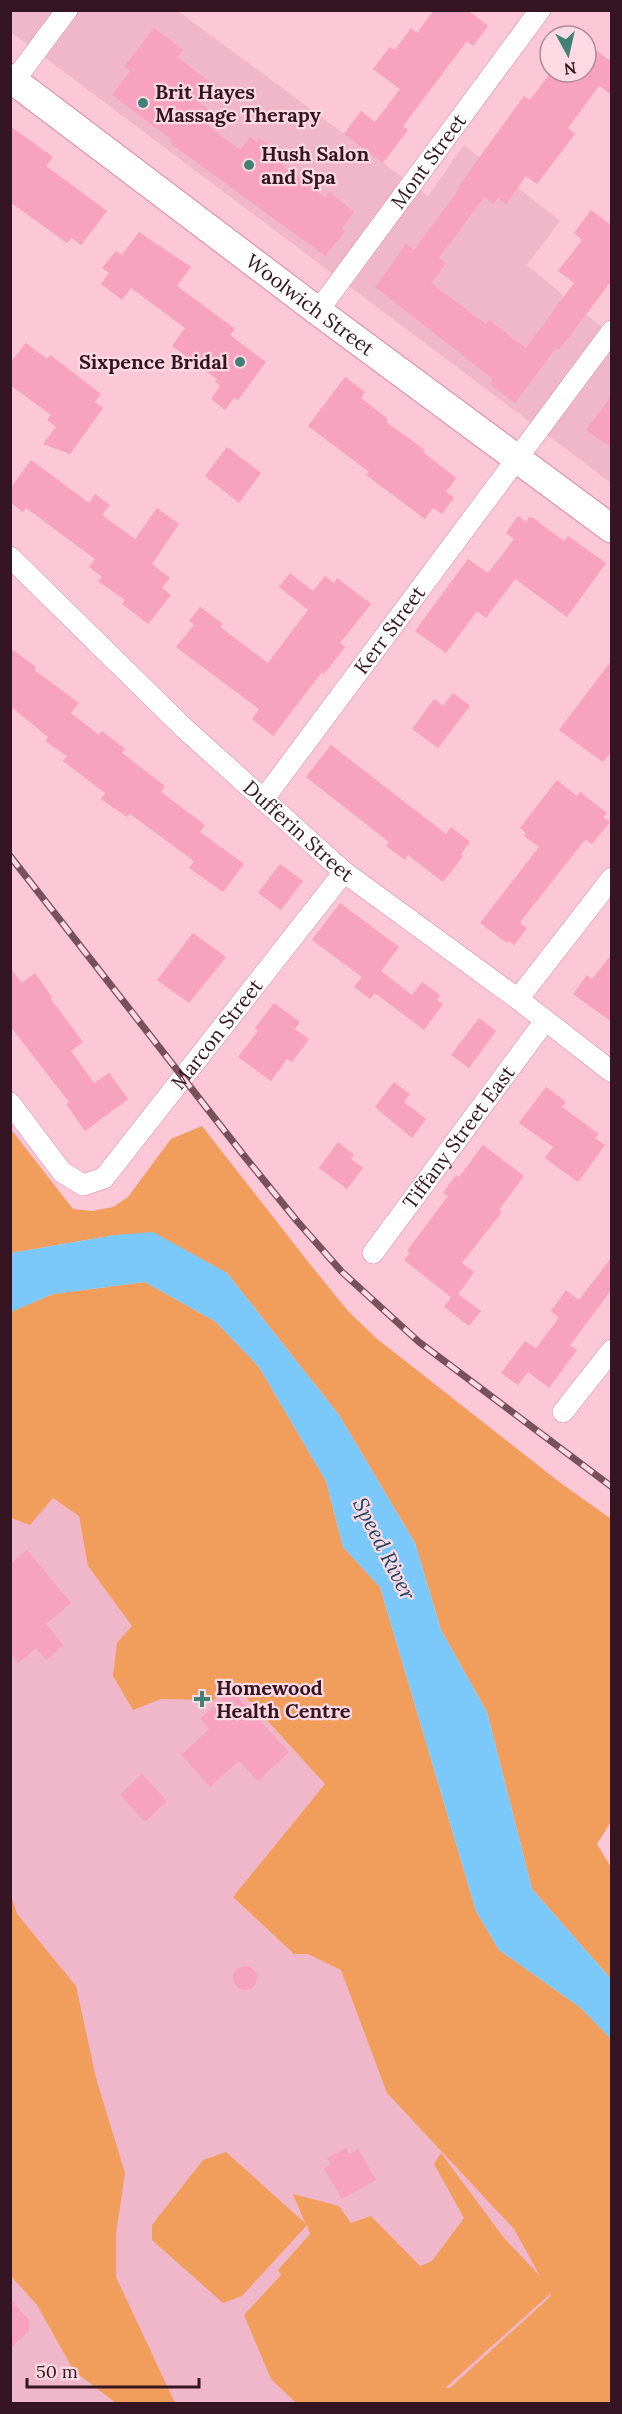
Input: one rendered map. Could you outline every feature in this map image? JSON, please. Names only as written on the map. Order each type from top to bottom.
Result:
[{"type":"main road","name":"Woolwich Street","points":[[12,80],[612,529]]},
{"type":"street","points":[[12,80],[67,10]]},
{"type":"street","name":"Mont Street","points":[[318,311],[540,10]]},
{"type":"street","name":"Kerr Street","points":[[262,800],[612,331]]},
{"type":"street","name":"Dufferin Street","points":[[10,557],[184,728],[344,872],[518,999],[612,1072]]},
{"type":"street","name":"Marcon Street","points":[[10,1103],[62,1172],[83,1185],[104,1178],[344,872]]},
{"type":"street","points":[[518,999],[612,878]]},
{"type":"street","name":"Tiffany Street East","points":[[373,1253],[545,1021]]},
{"type":"street","points":[[562,1412],[612,1350]]},
{"type":"shaded area","points":[[10,11],[178,11],[428,196],[464,145],[560,221],[527,265],[611,335],[611,483],[11,32]]},
{"type":"shaded area","points":[[202,1126],[348,1311],[376,1338],[558,1481],[611,1519],[612,1820],[597,1844],[611,1867],[611,1979],[532,1889],[487,1712],[441,1630],[415,1543],[339,1415],[227,1273],[115,1235],[11,1253],[10,1128],[73,1209],[92,1211],[113,1207],[128,1197],[171,1139]]},
{"type":"shaded area","points":[[145,1282],[216,1322],[259,1367],[326,1481],[343,1547],[380,1587],[476,1911],[499,1950],[581,2008],[611,2039],[611,2403],[296,2403],[271,2379],[244,2315],[281,2275],[278,2270],[310,2234],[307,2225],[242,2296],[223,2303],[152,2240],[152,2225],[203,2160],[226,2152],[305,2223],[293,2194],[339,2206],[351,2223],[371,2216],[420,2266],[432,2261],[464,2218],[434,2164],[441,2153],[504,2238],[540,2276],[514,2229],[387,2093],[341,1970],[308,1954],[294,1954],[233,1897],[325,1784],[233,1683],[214,1700],[161,1699],[133,1710],[113,1676],[117,1643],[132,1626],[88,1566],[79,1516],[53,1498],[30,1525],[11,1518],[10,1312],[53,1294]],"holes":[[[550,2294],[551,2296],[450,2388],[445,2388]]]},
{"type":"shaded area","name":"Homewood Health Centre","points":[[144,1295],[611,2403],[11,2404],[11,1322]]},
{"type":"shaded area","points":[[11,1895],[17,1914],[76,1986],[96,2078],[125,2173],[116,2234],[116,2277],[175,2403],[116,2403],[74,2371],[37,2305],[11,2276]]},
{"type":"water","name":"Speed River","points":[[153,1232],[227,1273],[339,1415],[415,1543],[441,1630],[487,1712],[532,1889],[611,1979],[611,2039],[581,2008],[499,1950],[476,1911],[380,1587],[343,1547],[326,1481],[259,1367],[216,1322],[145,1282],[53,1294],[11,1312],[11,1253],[115,1235]]},
{"type":"building","points":[[434,10],[468,10],[488,26],[473,46],[467,41],[403,126],[408,130],[383,163],[344,134],[361,111],[375,122],[400,89],[373,69],[390,47],[395,50],[411,28],[417,33]]},
{"type":"building","points":[[154,28],[183,50],[177,57],[211,83],[197,101],[215,115],[207,125],[240,150],[250,137],[257,142],[259,138],[279,153],[274,159],[325,197],[329,192],[354,212],[342,228],[345,231],[325,256],[170,143],[172,140],[112,95],[130,71],[124,67]]},
{"type":"building","points":[[598,52],[612,62],[612,95],[599,86],[568,128],[575,134],[537,184],[526,176],[506,204],[498,198],[493,204],[484,197],[439,258],[446,263],[431,283],[486,324],[489,320],[526,348],[574,283],[558,271],[582,240],[574,233],[591,210],[612,226],[612,280],[559,350],[556,348],[515,403],[490,384],[493,379],[375,287],[406,244],[414,250],[524,96],[530,100],[542,84],[598,84]]},
{"type":"building","points":[[10,126],[53,157],[46,166],[107,211],[81,245],[71,238],[67,243],[10,202]]},
{"type":"building","points":[[139,232],[191,267],[177,286],[235,329],[230,335],[266,362],[238,400],[234,398],[225,410],[211,399],[220,386],[215,382],[217,379],[172,346],[185,328],[131,288],[122,300],[101,284],[109,273],[102,268],[116,251],[122,255]]},
{"type":"building","points":[[26,343],[47,359],[50,355],[101,394],[95,402],[103,408],[70,454],[43,444],[56,427],[47,420],[51,415],[10,385],[10,363]]},
{"type":"building","points":[[345,377],[365,392],[361,398],[388,419],[386,422],[425,450],[423,452],[456,478],[446,492],[454,498],[442,514],[433,508],[425,519],[366,475],[369,472],[308,426]]},
{"type":"building","points":[[612,395],[612,448],[586,430]]},
{"type":"building","points":[[227,447],[261,473],[239,503],[205,476]]},
{"type":"building","points":[[31,460],[89,503],[95,494],[110,505],[102,515],[135,539],[157,508],[179,524],[152,564],[170,578],[162,588],[171,595],[148,624],[122,604],[125,600],[98,581],[102,577],[89,567],[95,559],[26,508],[23,512],[10,502],[10,489]]},
{"type":"building","points":[[518,516],[526,522],[529,517],[533,518],[564,541],[568,536],[606,563],[567,617],[515,579],[486,618],[477,611],[446,653],[415,631],[468,559],[488,573],[514,539],[506,533]]},
{"type":"building","points":[[290,573],[313,591],[325,576],[334,583],[337,578],[371,604],[340,643],[345,647],[324,674],[322,672],[273,736],[252,719],[259,709],[176,647],[194,625],[189,621],[200,607],[223,624],[220,627],[268,663],[308,610],[279,587]]},
{"type":"building","points":[[10,648],[36,667],[34,670],[79,703],[71,713],[99,735],[102,731],[125,749],[122,753],[165,786],[161,792],[205,825],[200,832],[244,864],[223,892],[189,868],[194,861],[130,814],[127,817],[101,799],[105,793],[63,761],[67,756],[45,741],[48,737],[10,706]]},
{"type":"building","points":[[612,660],[612,751],[603,762],[559,730]]},
{"type":"building","points":[[453,693],[470,706],[438,748],[412,729],[434,699],[443,706]]},
{"type":"building","points":[[331,745],[446,834],[451,827],[470,842],[461,854],[463,856],[443,882],[408,855],[405,860],[386,846],[389,842],[306,777]]},
{"type":"building","points":[[557,780],[577,796],[580,792],[607,813],[603,817],[610,822],[592,844],[586,840],[583,842],[521,921],[521,924],[527,928],[514,945],[509,941],[507,943],[480,923],[539,847],[524,836],[526,833],[520,828]]},
{"type":"building","points":[[280,864],[303,881],[281,910],[258,893]]},
{"type":"building","points":[[340,903],[399,947],[381,971],[412,995],[422,982],[440,995],[437,1000],[443,1004],[424,1030],[375,993],[370,999],[354,987],[362,977],[312,940]]},
{"type":"building","points":[[193,933],[226,957],[189,1003],[157,980]]},
{"type":"building","points":[[612,954],[612,1022],[573,994],[587,975],[592,979]]},
{"type":"building","points":[[10,968],[22,983],[35,973],[52,997],[50,998],[83,1042],[71,1051],[94,1083],[109,1073],[128,1099],[85,1131],[66,1104],[69,1102],[10,1026]]},
{"type":"building","points":[[274,1003],[300,1022],[295,1029],[309,1039],[292,1062],[287,1059],[271,1081],[238,1057],[258,1031],[255,1028]]},
{"type":"building","points":[[479,1018],[496,1031],[469,1068],[451,1055]]},
{"type":"building","points":[[394,1082],[410,1094],[404,1102],[426,1119],[412,1138],[375,1107]]},
{"type":"building","points":[[546,1087],[566,1102],[562,1107],[599,1134],[595,1138],[605,1145],[578,1182],[545,1158],[553,1147],[519,1123]]},
{"type":"building","points":[[338,1142],[354,1155],[351,1159],[363,1168],[347,1189],[319,1168]]},
{"type":"building","points":[[483,1145],[524,1176],[499,1210],[502,1212],[462,1263],[474,1272],[458,1294],[481,1311],[469,1326],[444,1307],[451,1297],[404,1260],[410,1253],[407,1251],[448,1196],[443,1193],[456,1175],[459,1177]]},
{"type":"building","points":[[612,1257],[612,1289],[570,1345],[577,1350],[549,1388],[528,1372],[518,1385],[501,1373],[525,1341],[536,1348],[559,1318],[551,1311],[566,1290],[579,1300]]},
{"type":"building","points":[[27,1550],[71,1603],[46,1624],[63,1645],[46,1660],[36,1648],[19,1663],[10,1653],[10,1564]]},
{"type":"building","points":[[231,1690],[289,1752],[258,1781],[239,1761],[210,1787],[181,1755],[209,1729],[200,1719]]},
{"type":"building","points":[[142,1774],[167,1801],[145,1822],[120,1795]]},
{"type":"building","points":[[245,1966],[254,1969],[257,1978],[254,1987],[245,1990],[236,1987],[233,1978],[236,1969]]},
{"type":"building","points":[[346,2148],[349,2154],[358,2149],[376,2180],[342,2199],[324,2168],[331,2165],[327,2158]]},
{"type":"building","points":[[10,2299],[29,2320],[29,2331],[10,2348]]},
{"type":"railway","points":[[10,856],[245,1157],[342,1272],[419,1342],[612,1487]]},
{"type":"place","name":"Brit Hayes Massage Therapy","points":[[143,103]]},
{"type":"place","name":"Hush Salon and Spa","points":[[249,165]]},
{"type":"place","name":"Sixpence Bridal","points":[[240,362]]},
{"type":"place","name":"Homewood Health Centre","points":[[202,1699]]}]
